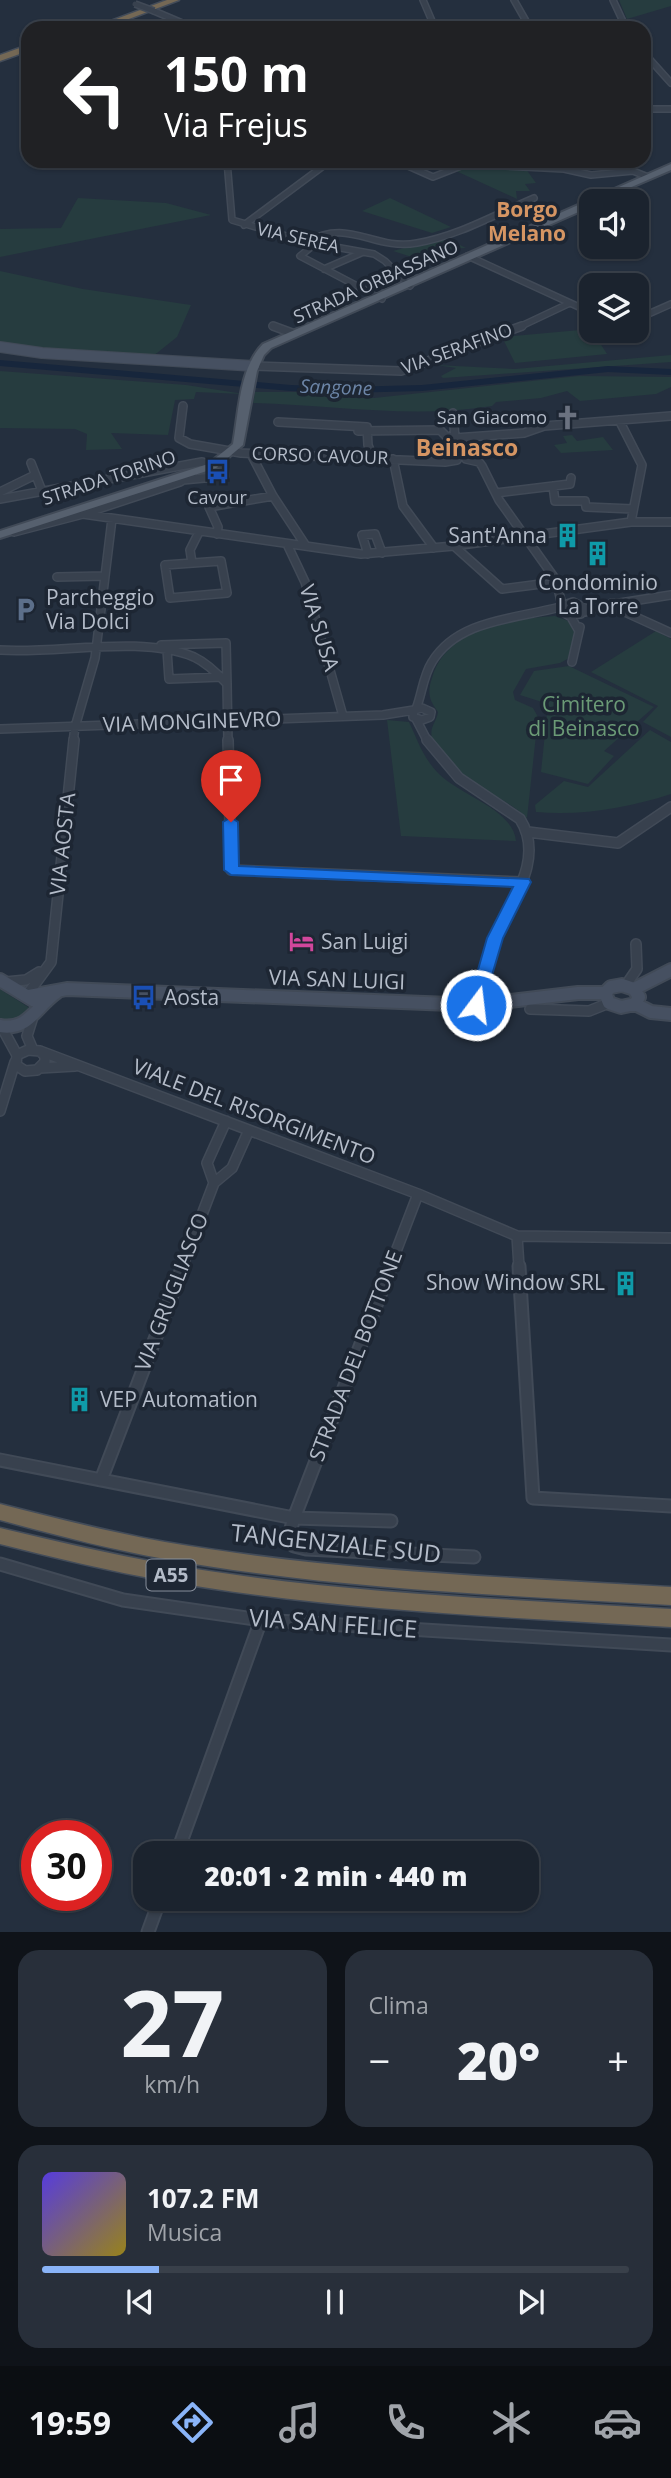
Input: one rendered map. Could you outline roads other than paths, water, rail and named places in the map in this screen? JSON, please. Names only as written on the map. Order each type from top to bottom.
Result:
[{"type":"highway","points":[[101,21],[159,0]]},
{"type":"highway","points":[[116,21],[175,0]]},
{"type":"highway","points":[[0,61],[21,53]]},
{"type":"highway","name":"TANGENZIALE SUD","points":[[0,1512],[128,1543],[265,1566],[343,1575],[671,1596]]},
{"type":"highway","name":"A55","points":[[0,1536],[113,1564],[280,1591],[407,1602],[671,1618]]},
{"type":"main road","name":"STRADA ORBASSANO","points":[[622,189],[671,169]]},
{"type":"main road","name":"STRADA ORBASSANO","points":[[628,189],[671,169]]},
{"type":"main road","name":"STRADA ORBASSANO","points":[[254,367],[283,342],[579,209]]},
{"type":"main road","name":"STRADA ORBASSANO","points":[[254,367],[259,354],[289,329],[379,297]]},
{"type":"main road","points":[[228,451],[240,440],[254,367]]},
{"type":"main road","name":"STRADA TORINO","points":[[2,533],[188,480],[228,451]]},
{"type":"main road","name":"STRADA TORINO","points":[[2,533],[212,464]]},
{"type":"street","points":[[127,0],[178,21]]},
{"type":"street","points":[[423,0],[432,21]]},
{"type":"street","points":[[514,0],[526,21]]},
{"type":"street","points":[[614,0],[623,21]]},
{"type":"street","points":[[651,61],[671,83]]},
{"type":"street","points":[[651,109],[671,109]]},
{"type":"street","name":"VIA SEREA","points":[[228,168],[232,220],[311,243],[364,252],[387,261],[407,285]]},
{"type":"street","points":[[244,225],[321,168]]},
{"type":"street","points":[[413,168],[433,177],[456,168]]},
{"type":"street","points":[[544,168],[584,174],[633,172],[648,177]]},
{"type":"street","points":[[612,168],[613,173]]},
{"type":"street","points":[[379,297],[300,256],[323,232],[342,230],[402,245],[444,235],[534,198]]},
{"type":"street","points":[[324,269],[364,252]]},
{"type":"street","points":[[470,257],[579,307]]},
{"type":"street","name":"VIA SERAFINO","points":[[254,367],[385,372],[409,369],[525,325],[570,303]]},
{"type":"street","points":[[649,314],[671,304]]},
{"type":"street","name":"STRADA ORBASSANO","points":[[275,327],[289,329]]},
{"type":"street","points":[[0,347],[56,354],[254,367]]},
{"type":"street","name":"STRADA TORINO","points":[[183,406],[178,438],[190,444],[228,451]]},
{"type":"street","points":[[453,413],[457,458]]},
{"type":"street","points":[[358,431],[440,430],[446,436],[454,438],[524,433],[544,426],[671,416]]},
{"type":"street","points":[[619,420],[634,444],[642,465],[631,522]]},
{"type":"street","points":[[278,422],[367,427],[368,445],[373,458]]},
{"type":"street","name":"CORSO CAVOUR","points":[[228,451],[445,462],[464,456],[480,463],[496,493]]},
{"type":"street","points":[[251,454],[273,496],[306,547]]},
{"type":"street","points":[[393,459],[403,506],[433,548]]},
{"type":"street","points":[[31,463],[42,491]]},
{"type":"street","points":[[0,499],[212,464]]},
{"type":"street","points":[[0,492],[35,475]]},
{"type":"street","points":[[571,478],[570,484],[496,493],[559,587],[581,608]]},
{"type":"street","name":"STRADA TORINO","points":[[2,533],[83,514],[188,480]]},
{"type":"street","points":[[553,486],[555,501],[585,501],[586,506],[634,509]]},
{"type":"street","points":[[217,534],[218,527],[209,507],[273,496]]},
{"type":"street","points":[[83,514],[368,554],[454,546],[631,522],[671,522]]},
{"type":"street","name":"VIA AOSTA","points":[[51,962],[75,726],[97,649],[112,519]]},
{"type":"street","points":[[192,563],[190,550],[199,531]]},
{"type":"street","points":[[368,554],[362,536],[375,534],[383,554]]},
{"type":"street","name":"VIA SUSA","points":[[287,544],[302,573],[343,716]]},
{"type":"street","points":[[454,546],[502,589],[541,584],[559,587]]},
{"type":"street","points":[[221,561],[227,593],[170,598],[165,565],[192,563],[221,561]]},
{"type":"street","points":[[57,577],[106,576]]},
{"type":"street","points":[[559,587],[564,611],[579,631]]},
{"type":"street","points":[[476,1005],[495,938],[523,882],[529,835],[523,821],[511,809],[470,786],[447,768],[426,738],[415,714],[433,660],[448,643],[485,625],[530,615],[671,595]]},
{"type":"street","points":[[612,604],[671,634]]},
{"type":"street","points":[[564,611],[581,608]]},
{"type":"street","points":[[572,662],[581,608]]},
{"type":"street","points":[[0,650],[38,652],[226,643],[224,681],[229,721],[231,870],[523,882]]},
{"type":"street","points":[[145,647],[167,650],[204,663],[224,681]]},
{"type":"street","points":[[167,650],[169,679],[224,681]]},
{"type":"street","points":[[422,693],[429,714],[426,738]]},
{"type":"street","name":"VIA MONGINEVRO","points":[[0,729],[429,714]]},
{"type":"street","points":[[529,835],[618,843],[671,807]]},
{"type":"street","points":[[635,1004],[639,997],[630,987],[637,970],[636,944]]},
{"type":"street","points":[[3,981],[33,977],[51,962]]},
{"type":"street","points":[[28,996],[32,985],[44,974],[51,962]]},
{"type":"street","name":"VIA SAN LUIGI","points":[[530,1009],[589,1011],[607,998],[613,986],[630,987],[671,971]]},
{"type":"street","points":[[3,981],[28,996],[35,1015]]},
{"type":"street","points":[[40,1068],[46,1059],[36,1051],[27,1036],[35,1015],[51,995],[67,989]]},
{"type":"street","name":"VIA SAN LUIGI","points":[[28,996],[67,989],[476,1005],[578,993],[607,998],[621,1007],[635,1004],[651,1012],[671,1014]]},
{"type":"street","points":[[1,1026],[14,1028],[35,1015]]},
{"type":"street","points":[[1,1026],[21,1069],[29,1071]]},
{"type":"street","points":[[0,1111],[16,1059],[36,1051]]},
{"type":"street","name":"VIALE DEL RISORGIMENTO","points":[[36,1051],[418,1194],[517,1236]]},
{"type":"street","name":"VIALE DEL RISORGIMENTO","points":[[29,1071],[76,1067]]},
{"type":"street","points":[[6,1085],[29,1071]]},
{"type":"street","name":"VIA GRUGLIASCO","points":[[214,1183],[208,1173],[207,1163],[226,1121]]},
{"type":"street","name":"VIA GRUGLIASCO","points":[[101,1480],[214,1183],[232,1168],[249,1130]]},
{"type":"street","name":"STRADA DEL BOTTONE","points":[[294,1518],[418,1194]]},
{"type":"street","points":[[671,1238],[517,1236],[533,1498],[671,1506]]},
{"type":"street","points":[[0,1460],[294,1518],[391,1521]]},
{"type":"street","points":[[294,1518],[290,1536],[298,1548],[474,1557]]},
{"type":"street","name":"VIA SAN FELICE","points":[[0,1564],[123,1600],[261,1620],[671,1645]]},
{"type":"street","points":[[181,1841],[261,1620]]},
{"type":"street","points":[[148,1932],[156,1911]]},
{"type":"waterway","name":"Sangone","points":[[0,363],[291,388],[345,390],[422,388],[608,369],[671,372]]},
{"type":"place","name":"San Giacomo","points":[[567,418]]},
{"type":"place","name":"Cavour","points":[[217,471]]},
{"type":"place","name":"Sant'Anna","points":[[567,536]]},
{"type":"place","name":"Condominio La Torre","points":[[598,554]]},
{"type":"place","name":"Parcheggio Via Dolci","points":[[26,610]]},
{"type":"place","name":"San Luigi","points":[[301,942]]},
{"type":"place","name":"Aosta","points":[[144,998]]},
{"type":"place","name":"Show Window SRL","points":[[625,1283]]},
{"type":"place","name":"VEP Automation","points":[[80,1400]]},
{"type":"district","name":"Borgo Melano","points":[[527,222]]},
{"type":"district","name":"Beinasco","points":[[467,448]]},
{"type":"park label","name":"Cimitero di Beinasco","points":[[584,717]]}]
